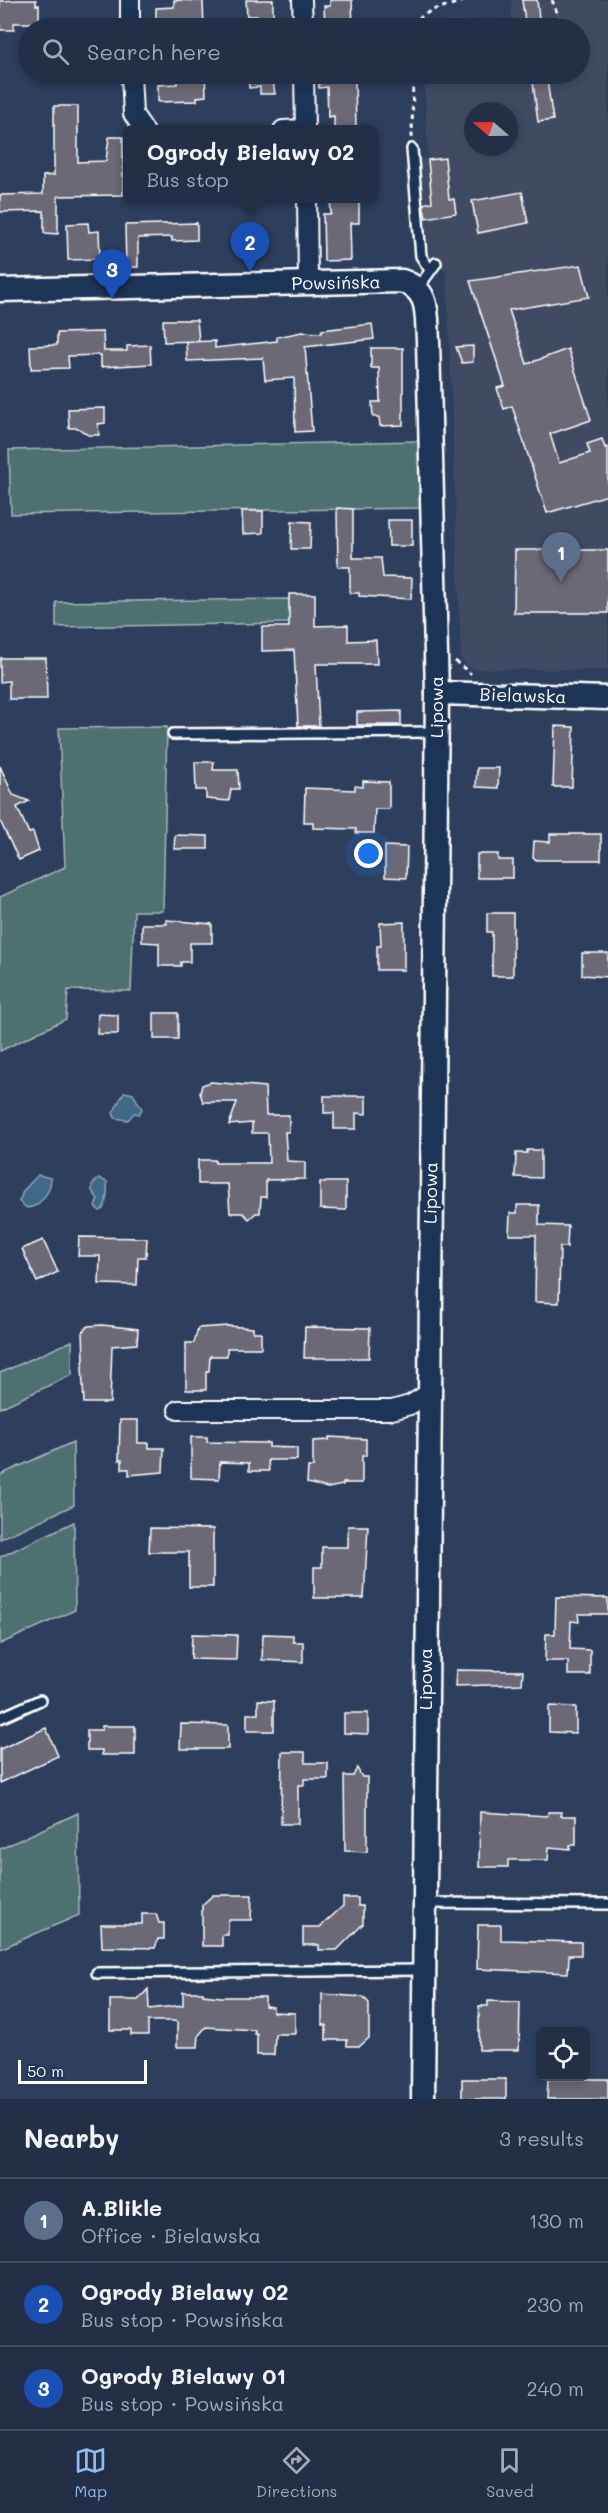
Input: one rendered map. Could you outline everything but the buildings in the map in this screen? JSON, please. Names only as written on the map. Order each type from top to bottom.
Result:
[{"type":"street","points":[[130,0],[130,18]]},
{"type":"street","points":[[302,0],[303,18]]},
{"type":"street","points":[[131,84],[132,114],[141,125]]},
{"type":"street","points":[[304,84],[305,125]]},
{"type":"street","points":[[307,203],[308,284]]},
{"type":"street","name":"Powsińska","points":[[0,291],[402,281],[428,274]]},
{"type":"street","name":"Lipowa","points":[[423,2099],[423,1903],[437,732],[428,340],[425,306],[428,274]]},
{"type":"street","name":"Bielawska","points":[[437,693],[608,698]]},
{"type":"street","points":[[178,1410],[392,1410],[410,1405],[429,1393]]},
{"type":"lane","points":[[412,149],[420,256],[428,274]]},
{"type":"lane","points":[[173,734],[437,732]]},
{"type":"lane","points":[[0,1718],[40,1700]]},
{"type":"lane","points":[[423,1903],[608,1904]]},
{"type":"lane","points":[[97,1973],[423,1970]]},
{"type":"path","points":[[419,18],[432,10],[468,0]]},
{"type":"path","points":[[552,0],[559,18]]},
{"type":"path","points":[[412,149],[413,84]]},
{"type":"shaded area","points":[[608,0],[608,670],[474,669],[464,663],[461,656],[447,272],[430,257],[419,160],[428,159],[424,84],[590,84],[590,18],[512,18],[511,1]]},
{"type":"shaded area","points":[[124,1092],[133,1094],[142,1109],[139,1114],[134,1113],[128,1120],[115,1118],[113,1113]]},
{"type":"shaded area","points":[[38,1175],[51,1178],[49,1188],[37,1205],[27,1208],[19,1202],[23,1191]]},
{"type":"shaded area","points":[[99,1178],[107,1182],[106,1203],[100,1211],[95,1207],[98,1199],[92,1191],[92,1185]]},
{"type":"green space","points":[[419,441],[421,508],[11,514],[9,450]]},
{"type":"green space","points":[[289,599],[290,623],[56,627],[56,602]]},
{"type":"green space","points":[[167,727],[163,911],[134,911],[131,991],[68,990],[66,1019],[0,1051],[0,897],[65,867],[59,728]]},
{"type":"green space","points":[[72,1341],[72,1375],[0,1408],[0,1373]]},
{"type":"green space","points":[[73,1442],[74,1505],[0,1539],[0,1475]]},
{"type":"green space","points":[[74,1522],[75,1610],[0,1644],[0,1557]]},
{"type":"green space","points":[[78,1813],[79,1915],[0,1949],[0,1849]]},
{"type":"place","name":"Ogrody Bielawy 02","points":[[250,272]]},
{"type":"place","name":"Ogrody Bielawy 01","points":[[112,299]]},
{"type":"place","name":"A.Blikle","points":[[561,582]]}]
